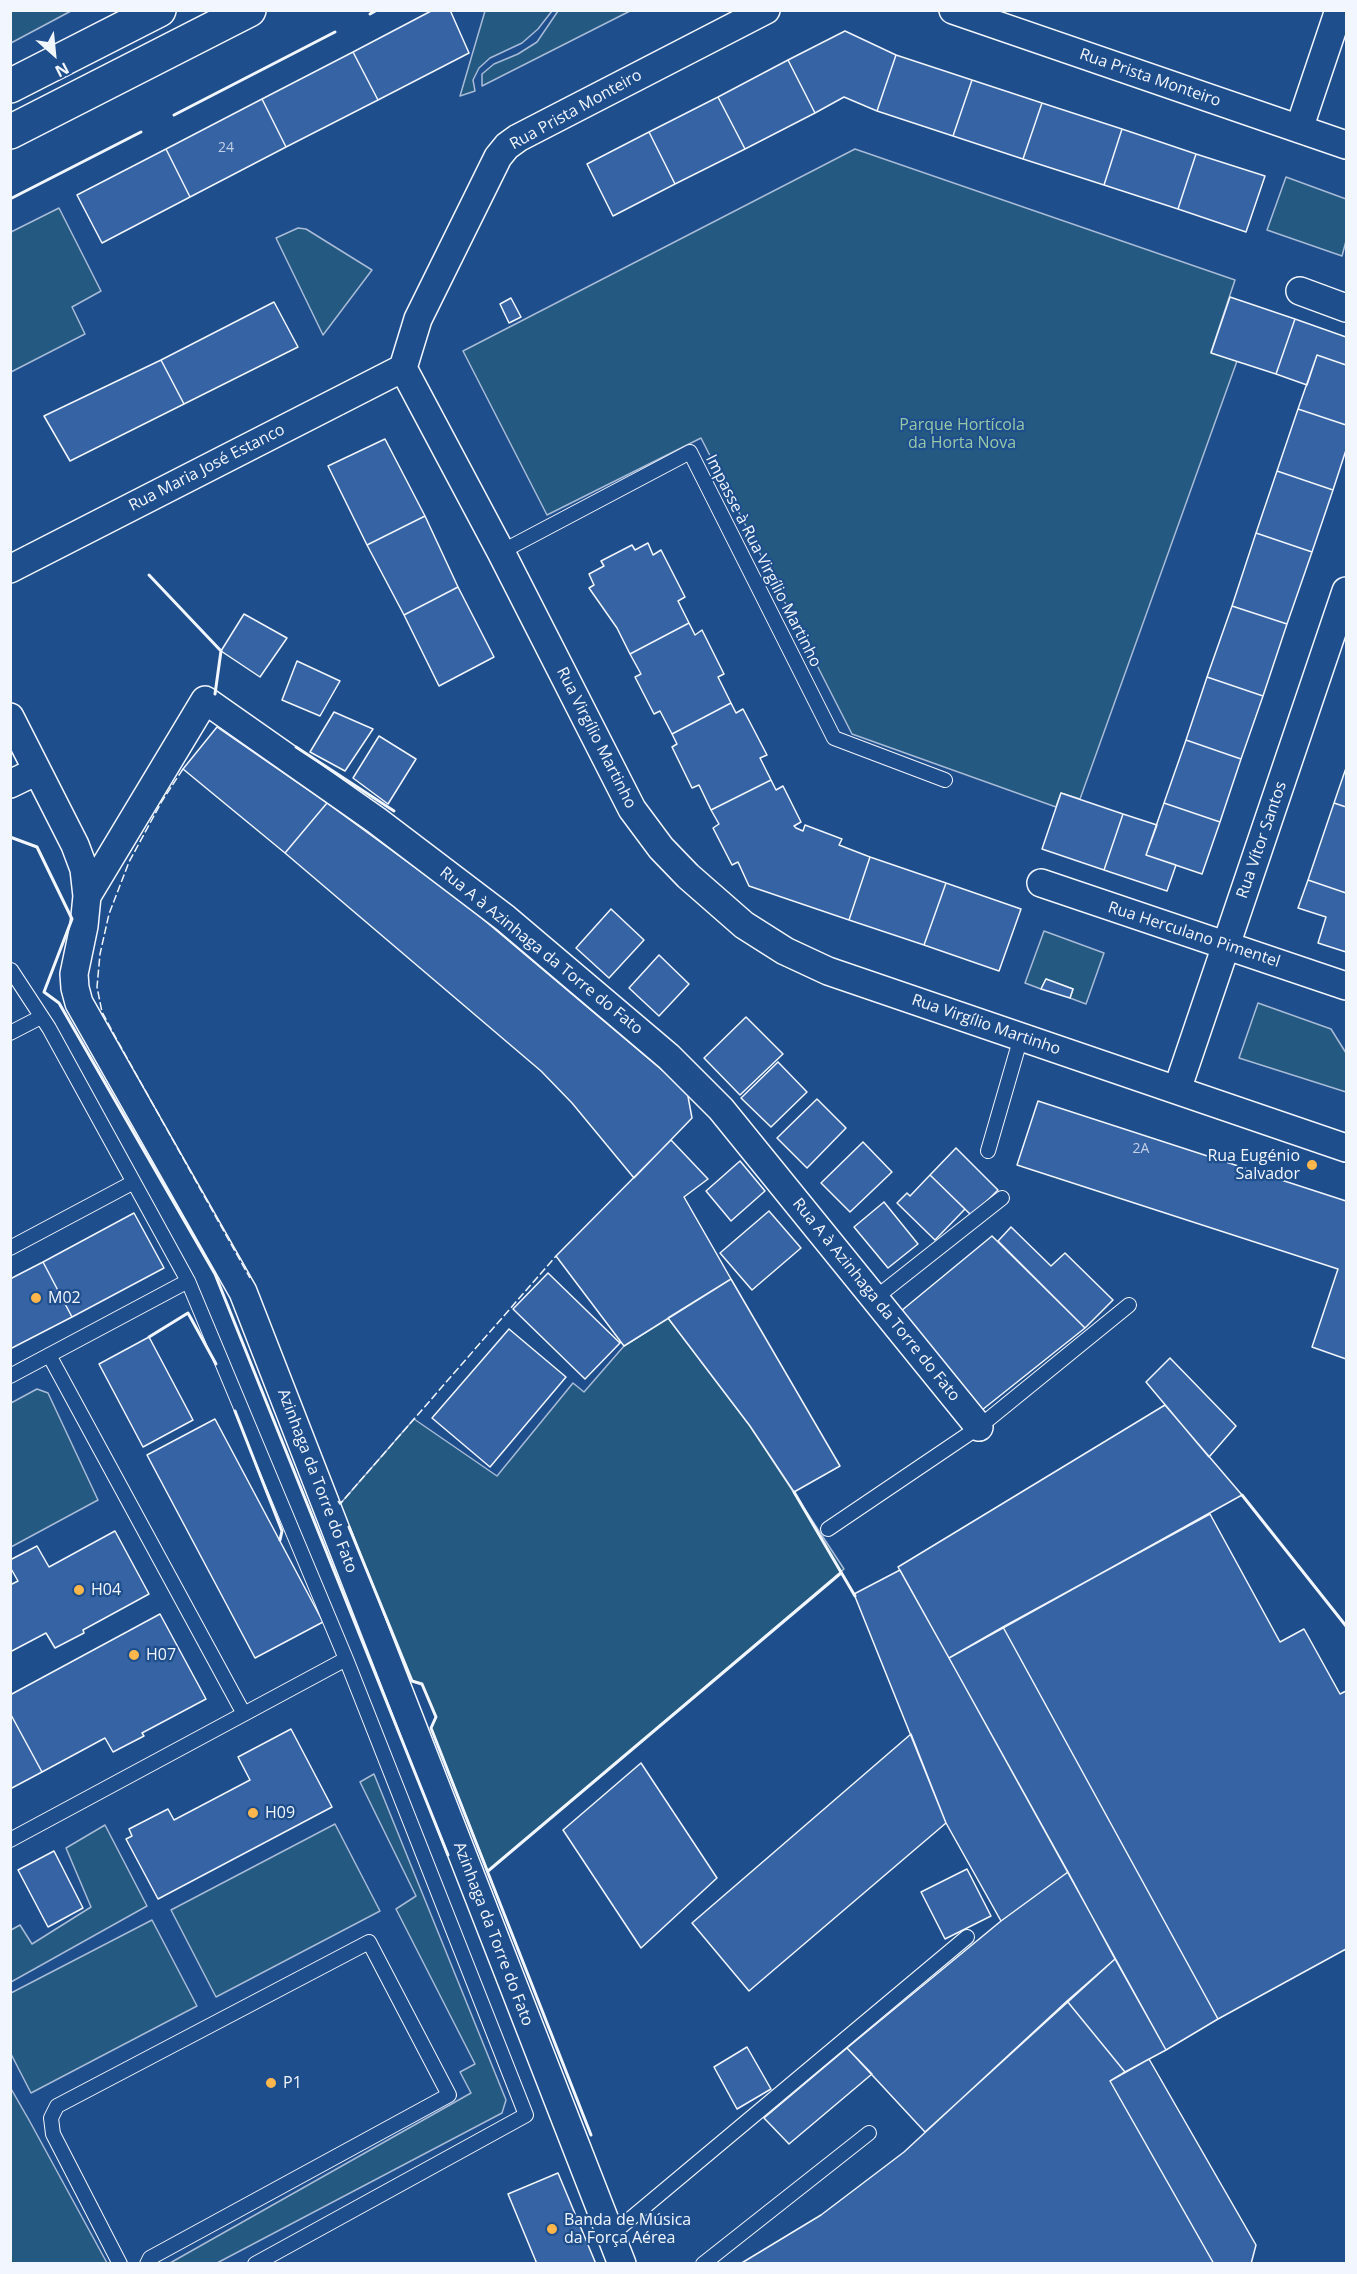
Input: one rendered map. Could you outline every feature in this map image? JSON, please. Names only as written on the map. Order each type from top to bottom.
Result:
[{"type":"main road","points":[[10,86],[159,10]]},
{"type":"main road","points":[[10,132],[249,10]]},
{"type":"street","name":"Rua Prista Monteiro","points":[[404,368],[418,320],[498,157],[507,146],[518,138],[766,10]]},
{"type":"street","name":"Rua Prista Monteiro","points":[[953,10],[1347,145]]},
{"type":"street","points":[[1299,129],[1339,10]]},
{"type":"street","points":[[1300,291],[1347,308]]},
{"type":"street","name":"Rua Virgílio Martinho","points":[[404,368],[632,809],[661,848],[688,876],[744,925],[785,951],[828,971],[1177,1090]]},
{"type":"street","name":"Rua Maria José Estanco","points":[[10,569],[404,368]]},
{"type":"street","name":"Rua Vítor Santos","points":[[1177,1090],[1347,591]]},
{"type":"street","name":"Rua A à Azinhaga da Torre do Fato","points":[[87,896],[205,700],[376,820],[496,911],[669,1057],[721,1108],[979,1427]]},
{"type":"street","name":"Azinhaga da Torre do Fato","points":[[10,717],[75,845],[84,869],[87,896],[84,926],[74,974],[79,1003],[243,1292],[622,2264]]},
{"type":"street","points":[[10,784],[37,771]]},
{"type":"street","name":"Rua Herculano Pimentel","points":[[1041,884],[1347,986]]},
{"type":"street","points":[[1177,1090],[1347,1148]]},
{"type":"lane","name":"Impasse à Rua Virgílio Martinho","points":[[501,552],[690,452],[834,738],[945,780]]},
{"type":"lane","points":[[11,971],[42,1017],[188,1281],[346,1659],[526,2115],[255,2264]]},
{"type":"lane","points":[[10,1034],[42,1017]]},
{"type":"lane","points":[[988,1151],[1021,1037]]},
{"type":"lane","points":[[10,1248],[132,1183]]},
{"type":"lane","points":[[874,1299],[1002,1198]]},
{"type":"lane","points":[[10,1376],[188,1281]]},
{"type":"lane","points":[[828,1529],[979,1427],[1129,1305]]},
{"type":"lane","points":[[49,1355],[244,1714]]},
{"type":"lane","points":[[10,1840],[346,1659]]},
{"type":"lane","points":[[611,2235],[967,1937]]},
{"type":"lane","points":[[120,2264],[53,2134],[51,2118],[57,2106],[369,1942],[449,2095],[150,2258],[147,2264]]},
{"type":"lane","points":[[703,2264],[869,2133]]},
{"type":"green space","points":[[11,10],[71,10],[71,11],[11,43]]},
{"type":"green space","points":[[485,11],[552,11],[538,29],[522,43],[490,58],[479,68],[473,80],[475,91],[460,96]]},
{"type":"green space","points":[[558,11],[630,11],[482,86],[482,74],[494,64],[518,54],[537,42]]},
{"type":"green space","name":"Parque Hortícola da Horta Nova","points":[[855,149],[1235,280],[1211,352],[1237,361],[1080,799],[1061,793],[1056,807],[852,734],[701,438],[547,515],[463,351]]},
{"type":"green space","points":[[1286,177],[1346,199],[1346,241],[1342,256],[1267,230]]},
{"type":"green space","points":[[59,208],[101,291],[72,307],[85,334],[11,372],[11,232]]},
{"type":"green space","points":[[298,228],[306,229],[372,270],[323,335],[276,238]]},
{"type":"green space","points":[[1044,931],[1104,953],[1086,1004],[1070,998],[1073,989],[1046,979],[1041,989],[1025,983]]},
{"type":"green space","points":[[1258,1003],[1331,1029],[1346,1053],[1346,1092],[1239,1058]]},
{"type":"green space","points":[[668,1318],[750,1426],[844,1569],[488,1871],[431,1728],[436,1716],[422,1685],[412,1681],[340,1504],[414,1419],[497,1476],[573,1383],[584,1392],[624,1346]]},
{"type":"green space","points":[[37,1389],[48,1393],[98,1500],[11,1547],[11,1403]]},
{"type":"green space","points":[[374,1774],[506,2100],[502,2113],[217,2263],[170,2263],[471,2093],[460,2072],[475,2064],[396,1909],[416,1896],[360,1782]]},
{"type":"green space","points":[[335,1824],[380,1911],[216,1997],[171,1910]]},
{"type":"green space","points":[[105,1825],[147,1906],[11,1982],[11,1930],[20,1925],[32,1944],[91,1907],[66,1848]]},
{"type":"green space","points":[[152,1920],[197,2006],[31,2093],[11,2054],[11,1993]]},
{"type":"green space","points":[[10,2087],[29,2120],[107,2263],[11,2263]]},
{"type":"building","points":[[433,10],[450,10],[469,53],[378,100],[353,52]]},
{"type":"building","points":[[845,31],[896,55],[877,111],[844,97],[815,113],[788,60]]},
{"type":"building","points":[[353,52],[378,100],[286,147],[262,99]]},
{"type":"building","points":[[896,55],[972,80],[953,136],[877,111]]},
{"type":"building","points":[[788,60],[815,113],[745,149],[718,97]]},
{"type":"building","points":[[972,80],[1042,103],[1023,159],[953,136]]},
{"type":"building","points":[[718,97],[745,149],[675,184],[649,132]]},
{"type":"building","points":[[262,99],[286,147],[190,197],[166,149]]},
{"type":"building","points":[[1042,103],[1122,129],[1104,185],[1023,159]]},
{"type":"building","points":[[1122,129],[1196,154],[1178,209],[1104,185]]},
{"type":"building","points":[[649,132],[675,184],[613,216],[587,164]]},
{"type":"building","points":[[166,149],[190,197],[102,243],[77,195]]},
{"type":"building","points":[[1196,154],[1265,176],[1246,232],[1178,209]]},
{"type":"building","points":[[1230,297],[1295,319],[1276,374],[1211,353]]},
{"type":"building","points":[[511,298],[521,317],[509,323],[500,304]]},
{"type":"building","points":[[274,302],[298,347],[184,404],[161,360]]},
{"type":"building","points":[[1295,319],[1346,337],[1346,365],[1317,355],[1307,385],[1276,374]]},
{"type":"building","points":[[1317,355],[1346,365],[1346,425],[1298,409]]},
{"type":"building","points":[[161,360],[184,404],[70,461],[44,416]]},
{"type":"building","points":[[1298,409],[1346,425],[1346,450],[1333,490],[1277,471]]},
{"type":"building","points":[[385,439],[425,516],[367,545],[328,466]]},
{"type":"building","points":[[1277,471],[1333,490],[1312,552],[1256,533]]},
{"type":"building","points":[[425,516],[458,587],[404,615],[367,545]]},
{"type":"building","points":[[1256,533],[1312,552],[1287,624],[1232,606]]},
{"type":"building","points":[[648,543],[653,555],[661,550],[685,597],[678,601],[689,623],[630,654],[617,628],[589,588],[594,585],[589,574],[604,566],[601,561],[632,545],[635,550]]},
{"type":"building","points":[[458,587],[494,657],[439,686],[404,615]]},
{"type":"building","points":[[1232,606],[1287,624],[1263,696],[1207,677]]},
{"type":"building","points":[[244,614],[287,638],[260,677],[221,651]]},
{"type":"building","points":[[689,623],[695,635],[702,630],[724,674],[718,677],[731,703],[672,734],[660,711],[654,714],[635,677],[641,674],[630,654]]},
{"type":"building","points":[[297,661],[340,681],[320,716],[282,700]]},
{"type":"building","points":[[1207,677],[1263,696],[1241,759],[1186,740]]},
{"type":"building","points":[[731,703],[736,713],[743,709],[767,755],[760,758],[771,780],[711,810],[699,785],[692,788],[672,747],[677,744],[672,734]]},
{"type":"building","points":[[334,712],[373,729],[345,771],[310,752]]},
{"type":"building","points":[[217,727],[327,803],[285,853],[183,769]]},
{"type":"building","points":[[379,736],[416,759],[388,804],[353,778]]},
{"type":"building","points":[[1186,740],[1241,759],[1220,822],[1164,803]]},
{"type":"building","points":[[1346,768],[1346,807],[1334,803]]},
{"type":"building","points":[[771,780],[776,790],[783,786],[801,822],[794,826],[796,828],[803,831],[805,825],[842,839],[839,845],[870,857],[849,920],[749,886],[738,862],[732,865],[713,828],[719,824],[711,810]]},
{"type":"building","points":[[1061,793],[1123,814],[1104,870],[1042,849]]},
{"type":"building","points":[[327,803],[465,904],[687,1091],[692,1118],[634,1178],[572,1103],[541,1071],[285,853]]},
{"type":"building","points":[[1164,803],[1220,822],[1202,874],[1146,855]]},
{"type":"building","points":[[1334,803],[1346,807],[1346,893],[1308,880]]},
{"type":"building","points":[[1123,814],[1157,825],[1146,855],[1176,865],[1167,891],[1104,870]]},
{"type":"building","points":[[870,857],[946,883],[924,945],[849,920]]},
{"type":"building","points":[[1308,880],[1346,893],[1346,952],[1318,943],[1326,917],[1298,908]]},
{"type":"building","points":[[946,883],[1021,909],[999,971],[924,945]]},
{"type":"building","points":[[611,909],[644,940],[609,978],[576,948]]},
{"type":"building","points":[[659,955],[689,984],[659,1016],[629,988]]},
{"type":"building","points":[[1046,979],[1073,989],[1070,998],[1041,989]]},
{"type":"building","points":[[746,1017],[783,1054],[740,1095],[704,1058]]},
{"type":"building","points":[[778,1062],[807,1092],[771,1127],[741,1098]]},
{"type":"building","points":[[817,1099],[846,1128],[807,1168],[777,1138]]},
{"type":"building","points":[[1038,1101],[1346,1201],[1346,1359],[1312,1347],[1338,1269],[1017,1165]]},
{"type":"building","points":[[671,1140],[708,1179],[684,1197],[731,1279],[624,1346],[556,1256]]},
{"type":"building","points":[[863,1142],[892,1172],[850,1212],[821,1183]]},
{"type":"building","points":[[956,1148],[998,1190],[972,1216],[930,1175]]},
{"type":"building","points":[[740,1161],[765,1191],[731,1221],[706,1191]]},
{"type":"building","points":[[930,1175],[965,1209],[935,1240],[897,1203],[907,1193],[910,1196]]},
{"type":"building","points":[[884,1202],[918,1244],[888,1268],[854,1227]]},
{"type":"building","points":[[769,1211],[801,1248],[752,1290],[720,1253]]},
{"type":"building","points":[[134,1213],[164,1268],[72,1317],[43,1262]]},
{"type":"building","points":[[1011,1227],[1051,1266],[1065,1253],[1113,1300],[1085,1328],[998,1241]]},
{"type":"building","points":[[992,1236],[1085,1328],[982,1410],[901,1311]]},
{"type":"building","name":"M02","points":[[43,1262],[72,1317],[10,1349],[10,1279]]},
{"type":"building","points":[[548,1273],[620,1343],[585,1379],[513,1309]]},
{"type":"building","points":[[731,1279],[840,1466],[794,1492],[750,1426],[668,1318]]},
{"type":"building","points":[[509,1329],[566,1377],[490,1467],[432,1418]]},
{"type":"building","points":[[149,1337],[193,1420],[143,1447],[99,1364]]},
{"type":"building","points":[[1170,1358],[1236,1426],[1209,1457],[1146,1382]]},
{"type":"building","points":[[1165,1405],[1242,1495],[949,1658],[898,1567]]},
{"type":"building","points":[[215,1419],[323,1622],[255,1658],[147,1455]]},
{"type":"building","points":[[1210,1514],[1280,1642],[1304,1629],[1340,1694],[1346,1691],[1346,1949],[1218,2019],[1003,1627]]},
{"type":"building","name":"H04","points":[[115,1531],[149,1594],[55,1648],[46,1633],[10,1652],[10,1585],[18,1581],[10,1567],[10,1560],[37,1546],[49,1567]]},
{"type":"building","points":[[900,1570],[1068,1872],[1001,1921],[946,1823],[854,1594]]},
{"type":"building","name":"H07","points":[[160,1614],[206,1699],[142,1733],[144,1736],[113,1752],[105,1738],[42,1772],[10,1713],[10,1695]]},
{"type":"building","points":[[1003,1627],[1218,2019],[1166,2050],[949,1658]]},
{"type":"building","points":[[10,1713],[42,1772],[10,1789]]},
{"type":"building","name":"H09","points":[[291,1729],[332,1807],[158,1899],[126,1839],[132,1836],[129,1829],[168,1809],[174,1820],[250,1780],[238,1757]]},
{"type":"building","points":[[911,1734],[946,1823],[749,1991],[692,1923]]},
{"type":"building","points":[[641,1763],[717,1878],[641,1948],[563,1830]]},
{"type":"building","points":[[54,1851],[83,1908],[48,1927],[18,1870]]},
{"type":"building","points":[[967,1869],[991,1916],[945,1939],[921,1892]]},
{"type":"building","points":[[1068,1872],[1115,1959],[925,2132],[847,2048],[1001,1921]]},
{"type":"building","points":[[1115,1959],[1166,2050],[1125,2072],[1067,2001]]},
{"type":"building","points":[[1067,2001],[1125,2072],[1110,2081],[1214,2264],[740,2264],[821,2215],[904,2152]]},
{"type":"building","points":[[747,2047],[771,2089],[737,2109],[714,2067]]},
{"type":"building","points":[[847,2048],[872,2074],[789,2144],[764,2118]]},
{"type":"building","points":[[1149,2059],[1256,2245],[1251,2264],[1214,2264],[1110,2081]]},
{"type":"building","name":"Banda de Música da Força Aérea","points":[[558,2173],[596,2264],[537,2264],[508,2194]]},
{"type":"fence","points":[[183,769],[162,801],[129,862],[109,914],[100,954],[97,987],[102,1012],[250,1278]]},
{"type":"fence","points":[[338,1501],[340,1504],[556,1256]]},
{"type":"wall","points":[[370,14],[377,10]]},
{"type":"wall","points":[[174,115],[335,32]]},
{"type":"wall","points":[[10,199],[141,132]]},
{"type":"wall","points":[[149,575],[221,651],[215,694]]},
{"type":"wall","points":[[296,747],[394,811]]},
{"type":"wall","points":[[10,837],[37,847],[72,919],[44,992],[59,1003],[215,1274],[448,1855]]},
{"type":"wall","points":[[149,1337],[188,1313],[216,1364]]},
{"type":"wall","points":[[235,1411],[282,1531],[280,1540]]},
{"type":"wall","points":[[794,1492],[855,1596]]},
{"type":"wall","points":[[1242,1495],[1346,1626]]},
{"type":"wall","points":[[349,1527],[412,1681],[422,1684],[436,1717],[431,1728],[591,2135]]},
{"type":"wall","points":[[488,1871],[841,1573]]},
{"type":"place","name":"Rua Eugénio Salvador","points":[[1312,1165]]},
{"type":"place","name":"M02","points":[[36,1298]]},
{"type":"place","name":"H04","points":[[79,1590]]},
{"type":"place","name":"H07","points":[[134,1655]]},
{"type":"place","name":"H09","points":[[253,1813]]},
{"type":"place","name":"P1","points":[[271,2083]]},
{"type":"place","name":"Banda de Música da Força Aérea","points":[[552,2229]]}]
